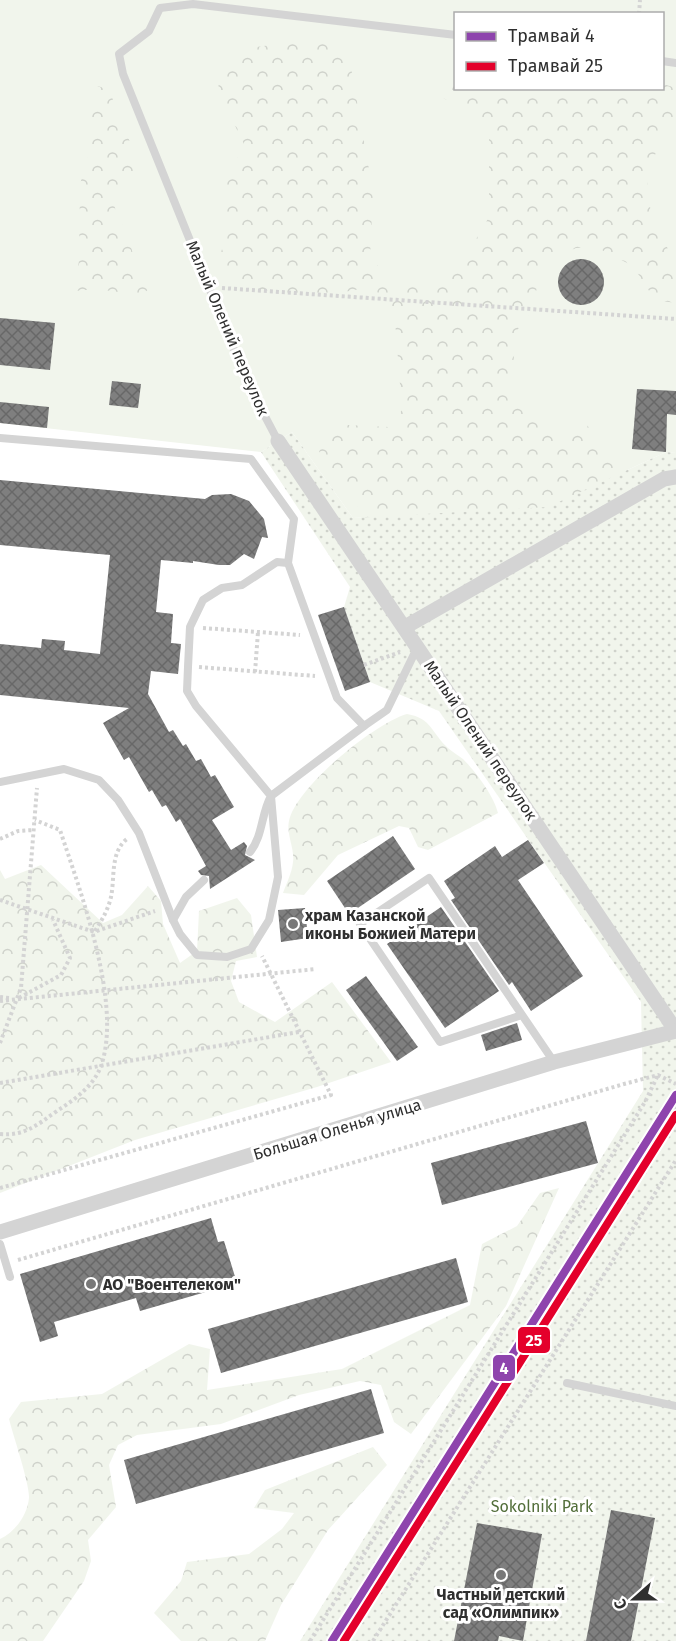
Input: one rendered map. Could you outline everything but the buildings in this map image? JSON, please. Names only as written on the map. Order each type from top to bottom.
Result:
[{"type":"street","name":"Малый Олений переулок","points":[[278,441],[676,1031]]},
{"type":"street","points":[[405,627],[664,479],[676,477]]},
{"type":"street","name":"Большая Оленья улица","points":[[0,1232],[554,1062],[676,1031]]},
{"type":"street","points":[[514,1363],[676,1105]]},
{"type":"lane","name":"Малый Олений переулок","points":[[278,441],[247,382],[123,74],[119,54],[149,31],[160,8],[193,4],[454,35]]},
{"type":"lane","points":[[0,438],[251,459],[294,519],[288,562],[337,698],[364,726]]},
{"type":"lane","points":[[0,782],[64,768],[99,780],[118,800],[139,834],[173,920],[180,934],[197,955],[227,957],[251,949],[269,920],[278,877],[271,796],[196,706],[187,691],[190,627],[203,600],[222,588],[250,581],[277,562],[288,562]]},
{"type":"lane","points":[[250,852],[257,843],[262,811],[271,796],[387,710],[418,646]]},
{"type":"lane","points":[[522,1015],[440,1042],[360,924],[429,878],[554,1062]]},
{"type":"lane","points":[[173,920],[186,897],[204,880]]},
{"type":"lane","points":[[0,1244],[10,1277]]},
{"type":"lane","points":[[567,1383],[676,1406]]},
{"type":"path","points":[[209,287],[676,319]]},
{"type":"path","points":[[190,627],[315,636]]},
{"type":"path","points":[[255,672],[258,632]]},
{"type":"path","points":[[188,666],[329,677]]},
{"type":"path","points":[[0,1043],[21,988],[39,772]]},
{"type":"path","points":[[0,1134],[18,1135],[61,1109],[89,1087],[101,1065],[106,1029],[94,932],[60,830],[35,820]]},
{"type":"path","points":[[0,839],[18,831],[34,830]]},
{"type":"path","points":[[94,932],[105,916],[110,898],[115,856],[124,841],[139,834]]},
{"type":"path","points":[[0,900],[94,932],[167,907]]},
{"type":"path","points":[[17,999],[61,975],[70,958],[52,919]]},
{"type":"path","points":[[0,1188],[331,1095],[256,942]]},
{"type":"path","points":[[0,999],[316,969]]},
{"type":"path","points":[[0,1083],[299,1032]]},
{"type":"path","points":[[310,1641],[645,1102],[658,1075]]},
{"type":"path","points":[[6,1264],[400,1147],[658,1075],[676,1084]]},
{"type":"path","points":[[373,1641],[676,1160]]},
{"type":"green space","points":[[0,0],[676,0],[676,453],[666,452],[548,507],[353,518],[292,432],[261,452],[0,423]]},
{"type":"green space","points":[[294,42],[337,44],[350,62],[373,192],[370,258],[400,288],[440,280],[458,270],[489,217],[489,134],[476,117],[440,96],[454,79],[454,90],[664,90],[664,84],[676,88],[676,120],[660,139],[647,181],[652,223],[675,260],[676,303],[655,300],[633,266],[596,247],[576,248],[556,257],[541,271],[531,312],[518,329],[509,391],[556,434],[586,424],[630,477],[586,507],[366,535],[355,496],[319,452],[327,433],[348,425],[389,427],[402,410],[394,308],[379,293],[360,289],[317,297],[249,288],[218,264],[229,223],[222,204],[226,183],[244,144],[218,91],[220,71],[256,47]]},
{"type":"green space","points":[[98,86],[109,90],[140,167],[133,184],[113,200],[117,216],[128,235],[135,262],[149,289],[141,295],[96,289],[75,291],[79,260],[80,184],[89,154],[91,97]]},
{"type":"green space","name":"Sokolniki Park","points":[[292,432],[353,518],[548,507],[666,452],[676,453],[676,1641],[300,1641],[643,1091],[641,1002],[439,711],[370,682],[344,607],[350,587],[261,452]]},
{"type":"green space","points":[[407,714],[427,723],[443,743],[468,764],[489,792],[498,813],[428,850],[418,847],[409,828],[399,826],[338,855],[304,895],[283,893],[293,862],[289,821],[306,791],[357,743],[393,720]]},
{"type":"green space","points":[[41,865],[103,923],[122,915],[148,886],[161,901],[163,924],[180,963],[197,951],[199,911],[237,898],[251,915],[257,957],[236,961],[231,981],[239,1002],[275,1022],[332,982],[391,1062],[317,1087],[135,1140],[0,1193],[0,870],[5,879]]},
{"type":"green space","points":[[559,1188],[506,1306],[411,1434],[394,1422],[381,1385],[360,1381],[299,1395],[221,1424],[137,1435],[118,1445],[109,1465],[116,1507],[88,1540],[91,1561],[84,1581],[43,1641],[0,1641],[0,1539],[19,1523],[26,1511],[29,1498],[9,1419],[21,1402],[102,1394],[189,1344],[210,1349],[207,1390],[342,1369],[470,1305],[482,1244],[517,1226],[540,1193]]},
{"type":"green space","points":[[373,1447],[387,1465],[328,1530],[281,1605],[265,1641],[181,1641],[154,1613],[181,1581],[187,1562],[249,1554],[282,1529],[294,1513],[254,1508],[265,1490]]},
{"type":"tram line","name":"4","points":[[332,1641],[676,1095]]},
{"type":"tram line","name":"25","points":[[344,1641],[676,1115]]},
{"type":"place","name":"храм Казанской иконы Божией Матери","points":[[293,924]]},
{"type":"place","name":"АО \"Воентелеком\"","points":[[91,1284]]},
{"type":"place","name":"Частный детский сад «Олимпик»","points":[[501,1575]]}]
